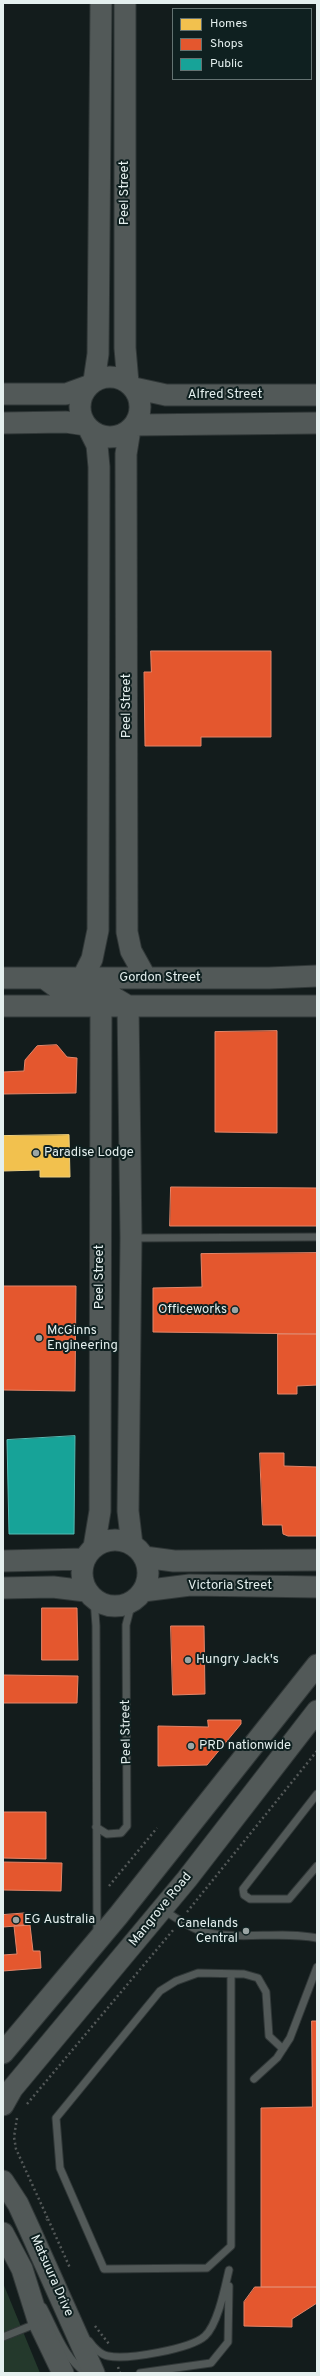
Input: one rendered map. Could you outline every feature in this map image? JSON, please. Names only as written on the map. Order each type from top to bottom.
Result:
[{"type":"street","name":"Peel Street","points":[[91,383],[98,354],[101,3]]},
{"type":"street","name":"Peel Street","points":[[125,3],[125,348],[131,385]]},
{"type":"street","points":[[3,394],[66,394],[112,376],[131,385],[140,405],[139,414],[132,427],[123,434],[105,437],[87,427],[66,422],[3,423]]},
{"type":"street","points":[[83,978],[92,959],[98,930],[99,467],[97,445],[82,417],[80,401],[91,383]]},
{"type":"street","name":"Alfred Street","points":[[131,385],[166,395],[317,395]]},
{"type":"street","points":[[132,427],[317,423]]},
{"type":"street","name":"Peel Street","points":[[132,427],[126,454],[128,938],[136,962],[146,978]]},
{"type":"street","points":[[99,684],[127,684]]},
{"type":"street","points":[[98,810],[127,810]]},
{"type":"street","name":"Gordon Street","points":[[3,978],[317,976]]},
{"type":"street","points":[[44,978],[59,989],[103,991],[128,1006]]},
{"type":"street","points":[[3,1006],[317,1006]]},
{"type":"street","name":"Peel Street","points":[[89,1553],[100,1511],[101,1006]]},
{"type":"street","points":[[3,1588],[53,1587],[90,1595],[112,1607],[122,1606],[137,1597],[148,1574],[138,1551],[128,1510],[131,1238],[128,1006]]},
{"type":"street","points":[[3,1561],[89,1553],[113,1540],[138,1551]]},
{"type":"street","name":"Victoria Street","points":[[138,1551],[174,1561],[317,1560]]},
{"type":"street","points":[[89,1553],[81,1575],[90,1595]]},
{"type":"street","name":"Victoria Street","points":[[137,1597],[190,1585],[317,1587]]},
{"type":"street","points":[[3,2053],[97,1942],[317,1664]]},
{"type":"street","name":"Mangrove Road","points":[[15,2108],[12,2089],[162,1909],[317,1711]]},
{"type":"street","name":"Matsuura Drive","points":[[3,2182],[18,2204],[94,2373]]},
{"type":"street","name":"Matsuura Drive","points":[[3,2233],[22,2269],[39,2323],[63,2373]]},
{"type":"lane","points":[[131,1238],[317,1238]]},
{"type":"lane","points":[[90,1595],[96,1626],[97,1942]]},
{"type":"lane","name":"Peel Street","points":[[96,1827],[107,1834],[121,1833],[127,1826],[126,1625],[137,1597]]},
{"type":"lane","points":[[317,1794],[243,1889],[244,1895],[250,1900],[289,1899],[317,1866]]},
{"type":"lane","points":[[162,1909],[185,1924],[200,1930],[232,1935],[300,1934],[317,1938]]},
{"type":"lane","points":[[254,2079],[277,2058],[290,2038],[317,1967]]},
{"type":"lane","points":[[231,1974],[231,2246],[207,2268],[104,2269],[60,2168],[56,2118],[160,1991],[190,1975],[231,1974],[244,1974],[258,1978],[266,1992],[269,2036],[283,2049]]},
{"type":"lane","points":[[22,2269],[65,2351],[78,2367],[86,2373]]},
{"type":"lane","points":[[65,2310],[93,2348],[107,2356],[142,2355],[178,2349],[205,2336],[221,2306],[229,2270],[228,2342],[211,2362],[140,2373]]},
{"type":"lane","points":[[3,2337],[39,2323]]},
{"type":"path","points":[[197,1900],[317,1751]]},
{"type":"path","points":[[97,1889],[106,1888],[115,1881],[157,1828]]},
{"type":"path","points":[[70,2271],[16,2149],[15,2108],[35,2096],[169,1935]]},
{"type":"path","points":[[43,2222],[48,2219]]},
{"type":"path","points":[[93,2321],[108,2341],[120,2373]]},
{"type":"green space","points":[[3,2283],[40,2373],[3,2373]]},
{"type":"building: Homes","name":"Paradise Lodge","points":[[69,1135],[70,1177],[40,1177],[40,1170],[3,1171],[3,1136]]},
{"type":"building: Shops","points":[[151,651],[271,651],[271,737],[201,737],[201,746],[145,746],[144,672],[151,672]]},
{"type":"building: Shops","points":[[277,1031],[277,1133],[215,1132],[215,1032]]},
{"type":"building: Shops","points":[[57,1045],[67,1057],[77,1058],[76,1093],[3,1094],[3,1072],[24,1071],[25,1060],[37,1046]]},
{"type":"building: Shops","points":[[171,1187],[317,1188],[317,1226],[170,1226]]},
{"type":"building: Shops","name":"Officeworks","points":[[317,1253],[317,1334],[153,1332],[153,1288],[202,1287],[201,1254]]},
{"type":"building: Shops","name":"McGinns Engineering","points":[[3,1286],[76,1286],[75,1391],[3,1390]]},
{"type":"building: Shops","points":[[278,1334],[317,1334],[317,1385],[297,1386],[297,1394],[278,1394]]},
{"type":"building: Shops","points":[[260,1453],[284,1453],[284,1466],[317,1467],[317,1536],[288,1536],[283,1534],[282,1525],[263,1525]]},
{"type":"building: Shops","points":[[42,1608],[77,1608],[78,1660],[42,1660]]},
{"type":"building: Shops","name":"Hungry Jack's","points":[[171,1626],[204,1626],[205,1694],[173,1695]]},
{"type":"building: Shops","points":[[3,1675],[78,1676],[77,1703],[3,1703]]},
{"type":"building: Shops","name":"PRD nationwide","points":[[208,1720],[241,1720],[241,1724],[207,1765],[158,1766],[158,1726],[208,1727]]},
{"type":"building: Shops","points":[[3,1812],[46,1812],[46,1859],[3,1858]]},
{"type":"building: Shops","points":[[3,1862],[62,1863],[61,1891],[3,1890]]},
{"type":"building: Shops","name":"EG Australia","points":[[29,1913],[30,1925],[3,1927],[3,1915]]},
{"type":"building: Shops","points":[[30,1925],[33,1951],[40,1951],[41,1968],[3,1971],[3,1955],[17,1954],[14,1926]]},
{"type":"building: Shops","points":[[312,2021],[317,2021],[317,2287],[261,2287],[261,2108],[312,2107]]},
{"type":"building: Shops","points":[[255,2287],[317,2287],[317,2303],[292,2319],[292,2327],[244,2326],[244,2302]]},
{"type":"building: Public","points":[[75,1436],[74,1534],[9,1534],[7,1440]]},
{"type":"place","name":"Paradise Lodge","points":[[36,1153]]},
{"type":"place","name":"Officeworks","points":[[235,1310]]},
{"type":"place","name":"McGinns Engineering","points":[[39,1338]]},
{"type":"place","name":"Hungry Jack's","points":[[188,1660]]},
{"type":"place","name":"PRD nationwide","points":[[191,1746]]},
{"type":"place","name":"EG Australia","points":[[16,1920]]},
{"type":"place","name":"Canelands Central","points":[[246,1931]]}]
